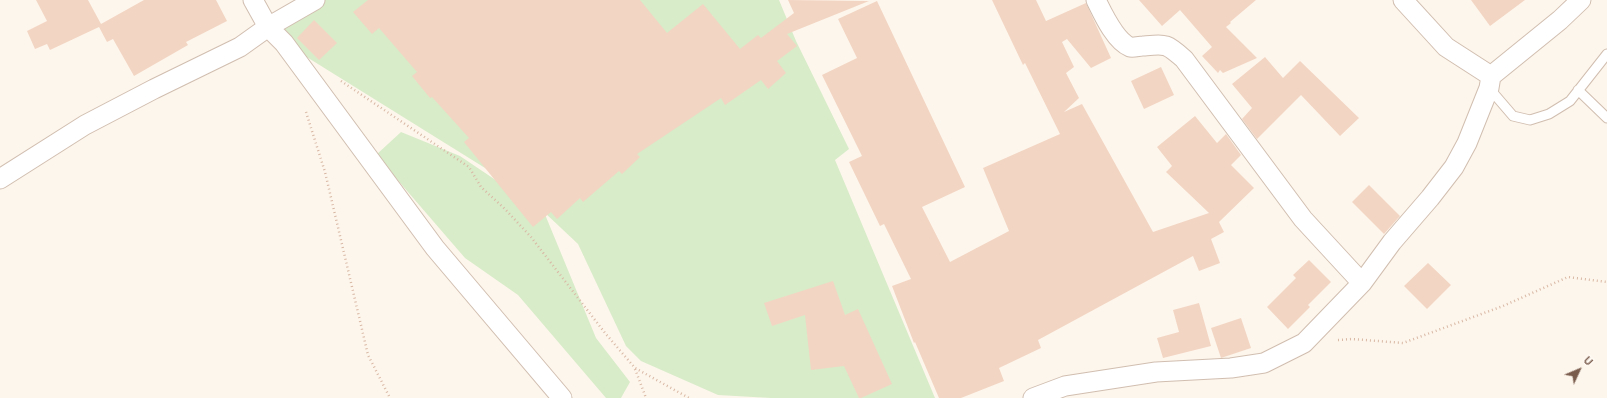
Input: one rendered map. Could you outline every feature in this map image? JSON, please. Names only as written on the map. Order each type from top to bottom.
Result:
[{"type":"street","points":[[253,0],[268,27],[284,43],[435,248],[562,398]]},
{"type":"street","points":[[0,179],[85,125],[240,47],[268,27],[316,0]]},
{"type":"street","points":[[1096,0],[1120,40],[1131,47],[1164,44],[1175,50],[1184,59],[1303,219],[1362,283]]},
{"type":"street","points":[[1403,0],[1446,47],[1490,82]]},
{"type":"street","points":[[1033,398],[1065,386],[1156,372],[1231,368],[1264,363],[1304,343],[1362,283],[1392,242],[1430,198],[1454,167],[1467,143],[1490,82],[1581,0]]},
{"type":"lane","points":[[1490,82],[1514,116],[1530,120],[1550,114],[1570,101],[1607,54]]},
{"type":"lane","points":[[1578,90],[1607,118]]},
{"type":"path","points":[[337,78],[469,167],[481,187],[505,209],[531,237],[605,333],[635,368],[689,398]]},
{"type":"path","points":[[306,111],[325,172],[368,355],[390,398]]},
{"type":"path","points":[[1304,343],[1352,339],[1403,344],[1503,306],[1568,277],[1607,282]]},
{"type":"path","points":[[635,368],[646,398]]},
{"type":"green space","points":[[323,0],[779,0],[796,41],[849,149],[835,160],[935,398],[771,398],[718,395],[641,361],[626,346],[578,244],[544,212],[596,338],[630,382],[621,398],[606,398],[518,295],[465,258],[376,155],[401,132],[460,156],[543,212],[522,191],[289,46],[277,28]]},
{"type":"building","points":[[36,0],[88,0],[101,24],[144,0],[216,0],[227,21],[186,42],[188,45],[134,76],[113,39],[107,42],[99,27],[50,50],[47,44],[35,49],[27,31],[47,21]]},
{"type":"building","points":[[368,0],[640,0],[667,33],[703,4],[740,49],[758,35],[761,38],[794,13],[788,0],[869,1],[787,34],[797,46],[777,61],[786,73],[768,89],[761,80],[725,105],[721,98],[637,154],[640,157],[622,174],[619,171],[583,202],[580,198],[557,219],[551,212],[533,227],[464,142],[469,138],[432,97],[430,98],[412,76],[417,72],[379,28],[372,34],[353,12]]},
{"type":"building","points":[[992,0],[1036,0],[1046,21],[1086,3],[1111,58],[1091,68],[1067,39],[1062,42],[1074,67],[1066,73],[1079,98],[1064,112],[1082,104],[1153,232],[1209,213],[1166,172],[1172,166],[1157,147],[1195,116],[1217,143],[1226,134],[1241,155],[1231,165],[1254,188],[1219,222],[1224,232],[1211,239],[1220,263],[1199,271],[1193,256],[1038,340],[1041,348],[999,368],[1004,381],[961,398],[939,398],[915,342],[914,343],[892,286],[911,279],[884,224],[880,226],[849,162],[862,156],[822,75],[857,58],[838,19],[877,1],[965,187],[922,207],[950,262],[1009,231],[983,168],[1060,134],[1025,63],[1023,65]]},
{"type":"building","points":[[1139,0],[1256,0],[1226,27],[1257,58],[1223,73],[1220,70],[1218,73],[1202,56],[1212,47],[1180,10],[1162,26]]},
{"type":"building","points":[[1471,0],[1525,0],[1490,26]]},
{"type":"building","points":[[314,20],[337,43],[319,60],[297,38]]},
{"type":"building","points":[[1265,57],[1283,78],[1300,61],[1359,118],[1340,136],[1301,95],[1257,139],[1242,119],[1252,108],[1232,84]]},
{"type":"building","points":[[1161,67],[1174,95],[1144,109],[1131,81]]},
{"type":"building","points":[[1369,185],[1400,216],[1384,234],[1352,202]]},
{"type":"building","points":[[1309,260],[1331,282],[1308,305],[1310,307],[1288,329],[1267,307],[1296,278],[1293,275]]},
{"type":"building","points":[[1428,263],[1451,285],[1427,309],[1404,286]]},
{"type":"building","points":[[833,281],[845,315],[858,309],[892,384],[861,398],[859,398],[844,366],[811,370],[805,315],[772,326],[764,303]]},
{"type":"building","points":[[1199,303],[1211,346],[1163,358],[1157,338],[1179,332],[1173,310]]},
{"type":"building","points":[[1241,318],[1251,348],[1221,358],[1211,328]]}]
